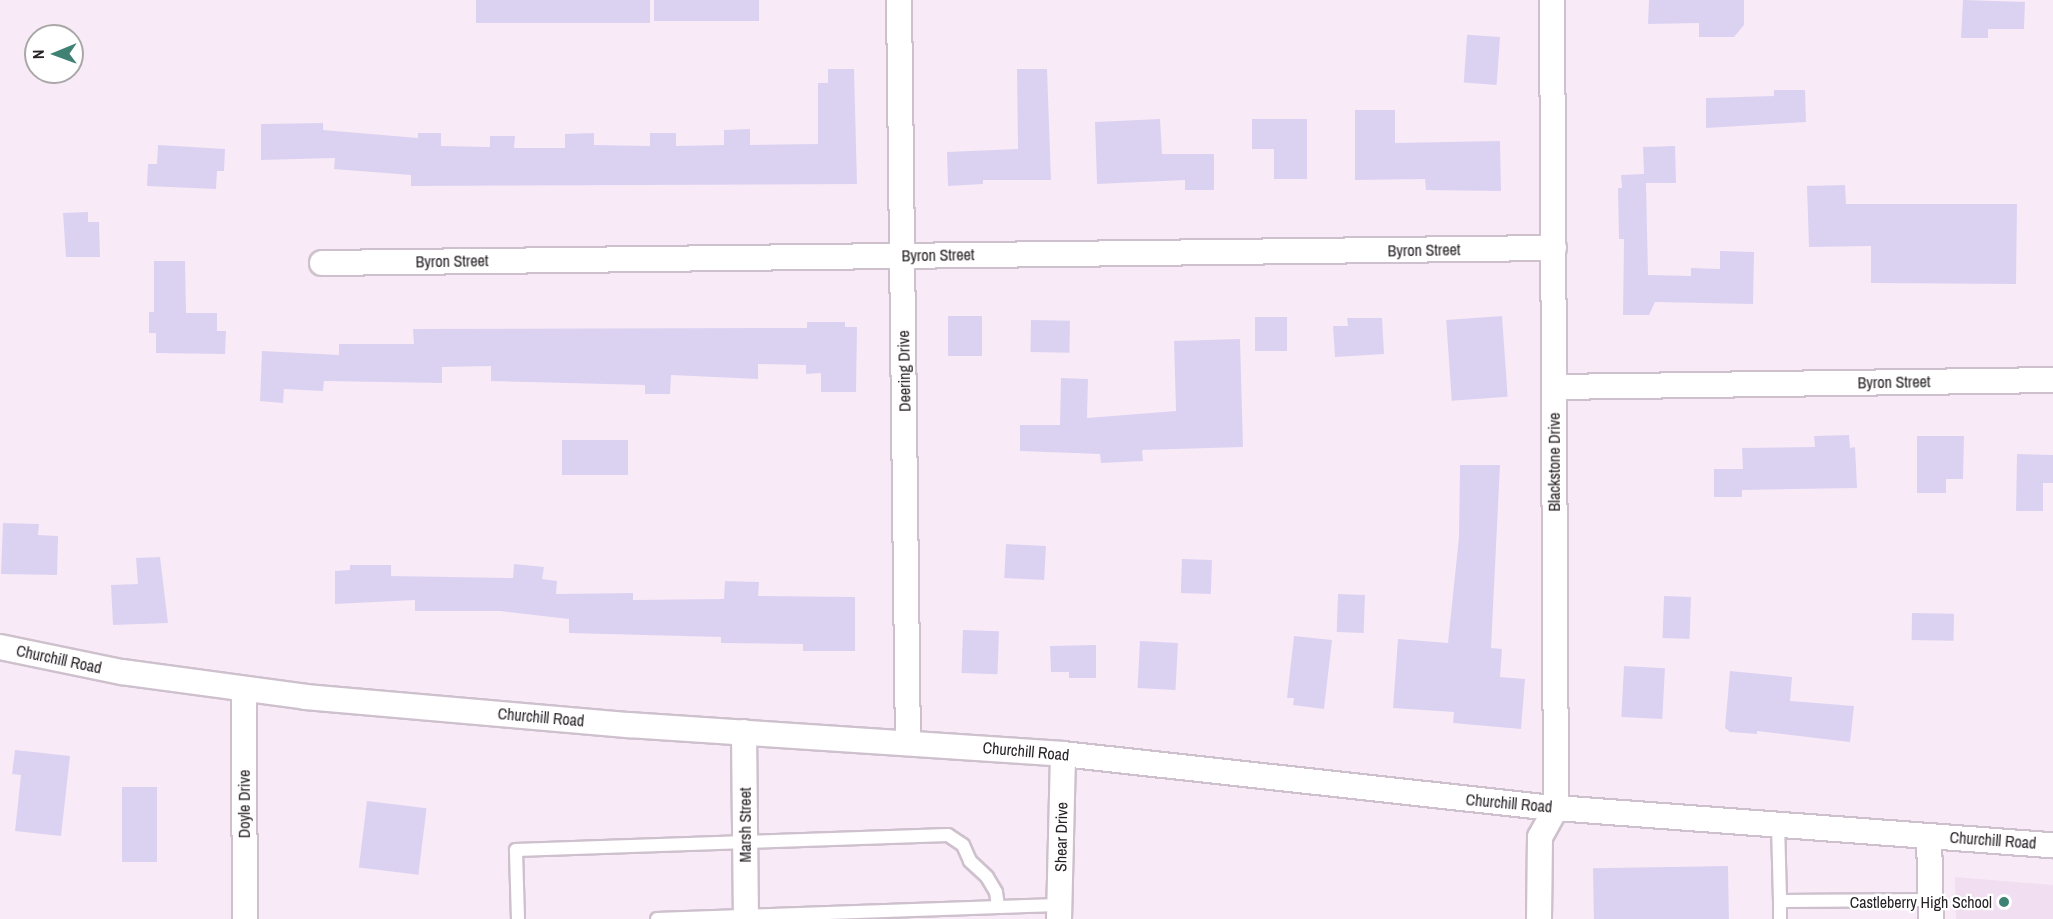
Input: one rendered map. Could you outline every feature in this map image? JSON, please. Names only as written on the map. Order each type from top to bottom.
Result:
[{"type":"street","name":"Deering Drive","points":[[899,0],[908,742]]},
{"type":"street","name":"Blackstone Drive","points":[[1539,919],[1540,837],[1556,808],[1552,0]]},
{"type":"street","name":"Byron Street","points":[[322,263],[1554,248]]},
{"type":"street","name":"Byron Street","points":[[1554,387],[2053,380]]},
{"type":"street","name":"Churchill Road","points":[[0,647],[122,672],[317,698],[744,732],[1063,754],[1556,808],[2053,844]]},
{"type":"street","name":"Doyle Drive","points":[[244,689],[244,919]]},
{"type":"street","name":"Marsh Street","points":[[744,732],[746,917]]},
{"type":"street","name":"Shear Drive","points":[[1059,912],[1063,754]]},
{"type":"street","points":[[1929,836],[1931,909]]},
{"type":"lane","points":[[1778,824],[1780,919]]},
{"type":"lane","points":[[518,919],[516,850],[948,835],[963,845],[970,861],[987,877],[996,891],[998,908]]},
{"type":"lane","points":[[1780,901],[1931,909]]},
{"type":"lane","points":[[657,919],[998,908],[1059,912]]},
{"type":"shaded area","name":"Castleberry High School","points":[[1955,877],[2053,885],[2053,919],[1956,919]]},
{"type":"building","points":[[476,0],[650,0],[650,23],[476,23]]},
{"type":"building","points":[[654,0],[759,0],[759,21],[654,21]]},
{"type":"building","points":[[1649,0],[1744,0],[1744,25],[1734,37],[1699,37],[1699,23],[1648,24]]},
{"type":"building","points":[[1963,0],[2025,2],[2024,29],[1988,29],[1988,38],[1961,38]]},
{"type":"building","points":[[1467,35],[1500,37],[1497,85],[1464,83]]},
{"type":"building","points":[[828,69],[854,69],[857,184],[411,186],[411,175],[334,169],[335,158],[261,160],[261,124],[323,123],[323,130],[418,138],[418,133],[441,133],[441,146],[490,147],[490,136],[515,136],[514,148],[565,148],[565,134],[594,133],[594,145],[650,146],[650,133],[676,133],[676,146],[724,145],[724,130],[750,129],[750,145],[818,144],[818,83],[828,83]]},
{"type":"building","points":[[1017,69],[1047,69],[1051,180],[983,180],[983,184],[948,186],[947,152],[1018,149]]},
{"type":"building","points":[[1774,90],[1805,90],[1806,122],[1706,128],[1706,98],[1774,96]]},
{"type":"building","points":[[1355,110],[1395,110],[1395,143],[1500,141],[1501,191],[1426,190],[1425,179],[1355,180]]},
{"type":"building","points":[[1160,119],[1162,154],[1214,154],[1214,190],[1185,190],[1185,180],[1097,184],[1095,122]]},
{"type":"building","points":[[1252,119],[1307,119],[1307,179],[1274,179],[1274,149],[1252,149]]},
{"type":"building","points":[[158,145],[225,149],[224,171],[217,171],[216,189],[147,186],[148,164],[157,164]]},
{"type":"building","points":[[1675,146],[1676,183],[1646,183],[1648,275],[1691,276],[1691,268],[1720,269],[1720,251],[1754,252],[1753,304],[1655,302],[1649,315],[1623,315],[1624,239],[1619,239],[1618,188],[1622,188],[1621,175],[1644,174],[1643,147]]},
{"type":"building","points":[[1845,185],[1846,204],[2017,204],[2016,284],[1871,283],[1871,246],[1809,247],[1807,186]]},
{"type":"building","points":[[88,212],[88,222],[99,222],[100,257],[66,257],[63,213]]},
{"type":"building","points":[[154,261],[185,261],[186,313],[217,313],[217,331],[226,331],[225,354],[156,353],[156,333],[149,333],[149,312],[154,312]]},
{"type":"building","points":[[948,316],[982,316],[982,356],[948,356]]},
{"type":"building","points":[[1502,316],[1508,397],[1452,401],[1446,320]]},
{"type":"building","points":[[1255,317],[1287,317],[1287,351],[1255,351]]},
{"type":"building","points":[[1347,318],[1382,318],[1384,354],[1335,357],[1333,326],[1348,326]]},
{"type":"building","points":[[1031,320],[1070,321],[1069,353],[1030,352]]},
{"type":"building","points":[[807,322],[845,322],[845,327],[857,327],[856,392],[821,392],[821,373],[806,374],[806,365],[758,364],[758,379],[671,375],[670,394],[645,394],[645,385],[491,381],[491,366],[442,367],[442,383],[324,381],[323,391],[284,389],[283,403],[260,401],[262,351],[339,355],[339,344],[414,344],[413,329],[807,328]]},
{"type":"building","points":[[1240,339],[1243,447],[1142,450],[1143,461],[1101,463],[1100,454],[1020,451],[1020,425],[1060,425],[1061,378],[1088,379],[1087,418],[1176,411],[1174,341]]},
{"type":"building","points":[[1849,435],[1850,448],[1855,447],[1857,488],[1742,490],[1742,497],[1714,497],[1714,469],[1743,469],[1742,448],[1815,447],[1814,436]]},
{"type":"building","points":[[1917,436],[1964,436],[1963,479],[1946,479],[1946,493],[1917,493]]},
{"type":"building","points":[[562,440],[628,440],[628,475],[562,475]]},
{"type":"building","points":[[2017,454],[2053,455],[2053,483],[2043,483],[2043,511],[2016,511]]},
{"type":"building","points":[[1460,465],[1500,465],[1491,648],[1502,649],[1500,677],[1525,679],[1521,729],[1453,723],[1454,712],[1393,708],[1398,639],[1448,643],[1459,537]]},
{"type":"building","points":[[3,523],[39,524],[38,535],[58,536],[57,575],[1,574]]},
{"type":"building","points":[[1006,544],[1046,546],[1044,580],[1004,578]]},
{"type":"building","points":[[160,557],[168,623],[113,625],[111,585],[138,584],[136,558]]},
{"type":"building","points":[[1182,559],[1212,560],[1211,594],[1181,593]]},
{"type":"building","points":[[514,564],[544,567],[542,579],[557,581],[556,594],[633,593],[633,600],[724,599],[725,581],[759,582],[758,596],[855,597],[855,651],[803,651],[803,644],[721,643],[721,637],[569,633],[569,619],[500,611],[415,611],[415,600],[335,604],[335,571],[350,570],[350,565],[391,565],[391,576],[513,578]]},
{"type":"building","points":[[1338,594],[1365,595],[1364,633],[1337,632]]},
{"type":"building","points":[[1664,596],[1691,597],[1690,639],[1663,638]]},
{"type":"building","points":[[1912,613],[1954,614],[1954,641],[1912,640]]},
{"type":"building","points":[[963,630],[999,631],[997,674],[961,673]]},
{"type":"building","points":[[1294,636],[1332,640],[1324,709],[1293,705],[1294,698],[1287,698]]},
{"type":"building","points":[[1140,641],[1178,643],[1175,690],[1138,688]]},
{"type":"building","points":[[1096,645],[1096,678],[1069,678],[1069,672],[1051,672],[1050,646]]},
{"type":"building","points":[[1624,666],[1665,668],[1662,719],[1621,717]]},
{"type":"building","points":[[1730,671],[1792,677],[1790,701],[1854,706],[1850,742],[1757,731],[1757,734],[1730,732],[1725,728]]},
{"type":"building","points":[[15,750],[70,756],[61,836],[15,831],[21,775],[12,774]]},
{"type":"building","points":[[122,787],[157,787],[157,862],[122,862]]},
{"type":"building","points":[[367,801],[427,808],[418,875],[359,868]]},
{"type":"building","points":[[1728,866],[1729,919],[1594,919],[1593,868]]},
{"type":"place","name":"Castleberry High School","points":[[2004,902]]}]
